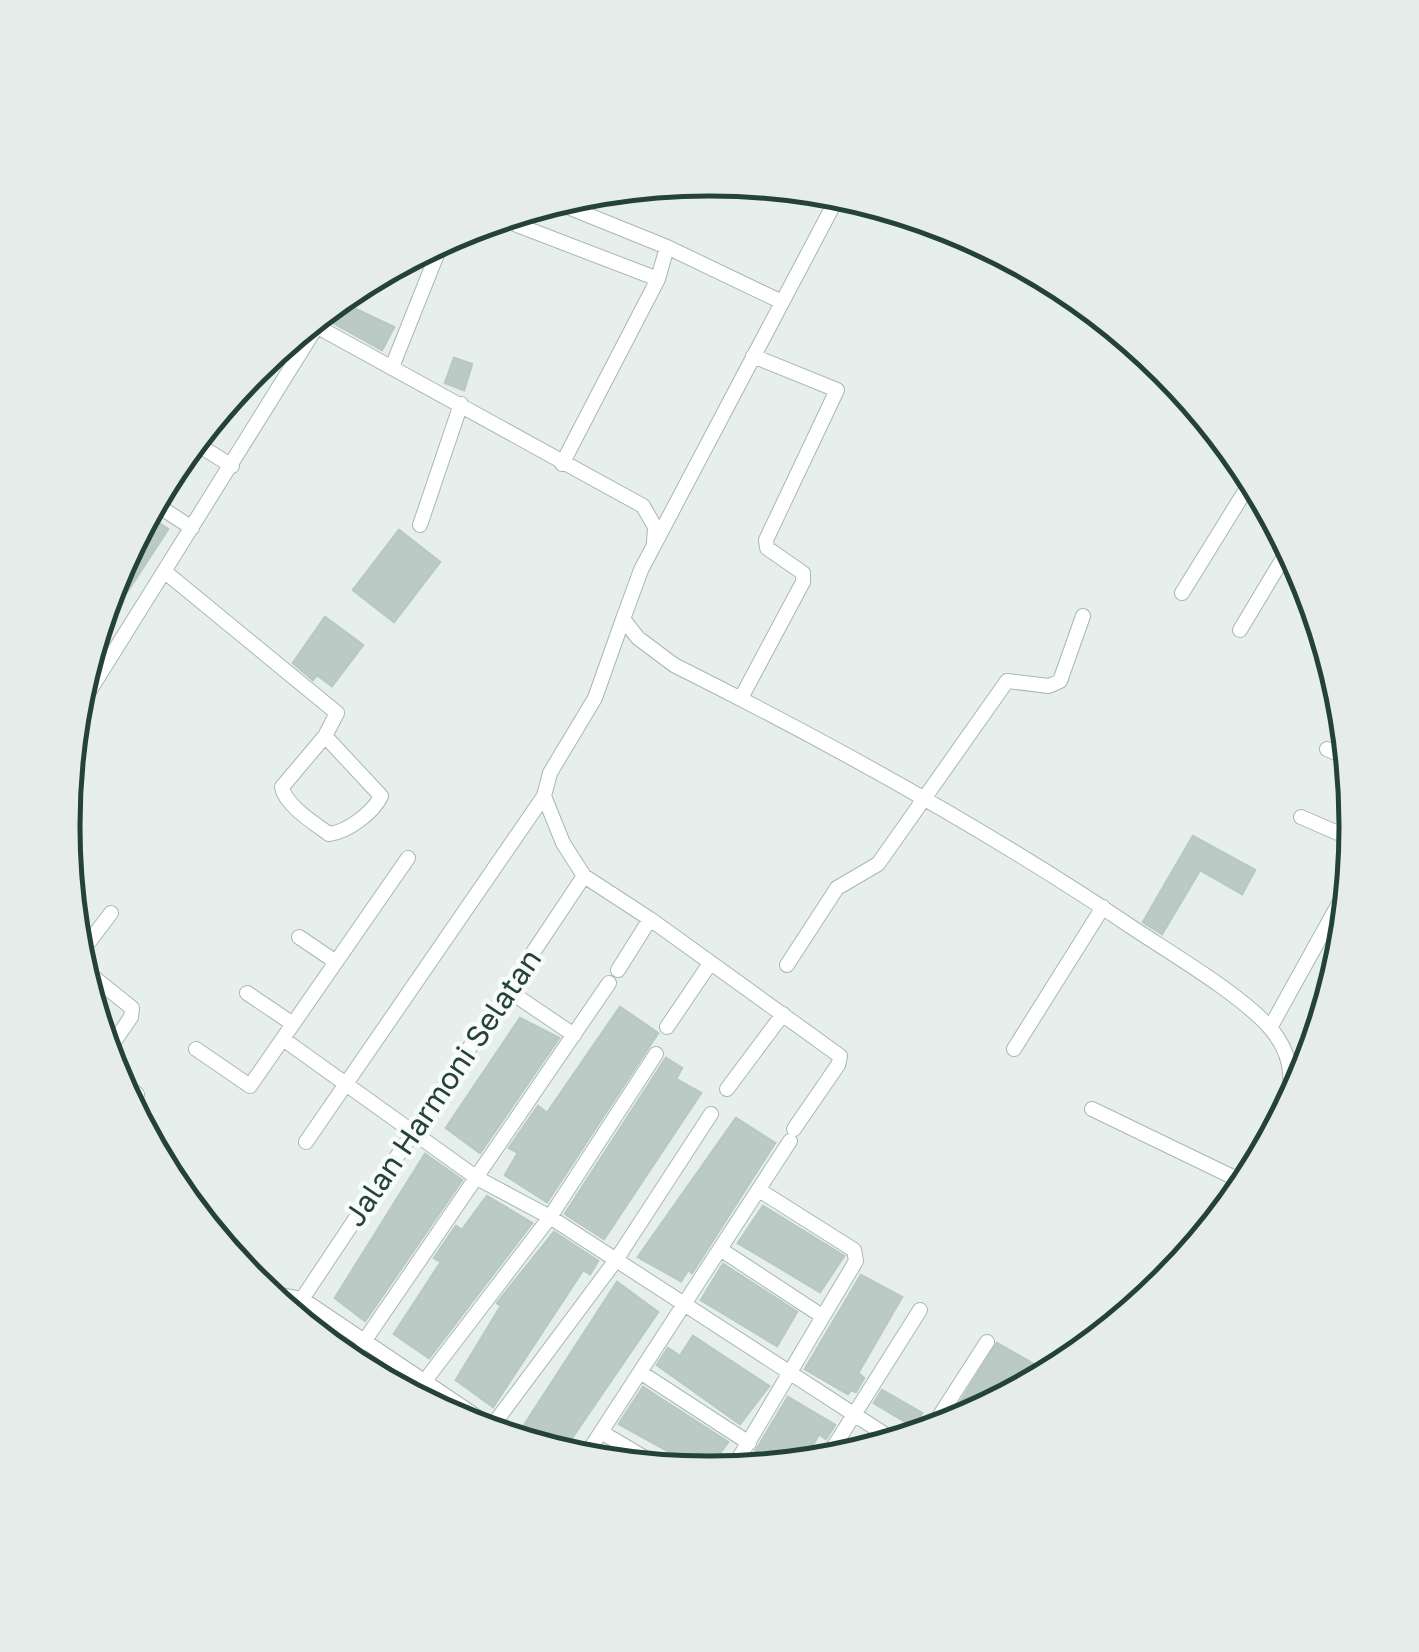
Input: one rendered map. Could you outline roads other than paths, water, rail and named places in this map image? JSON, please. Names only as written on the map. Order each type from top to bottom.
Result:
[{"type":"street","points":[[306,1142],[544,796],[550,773],[595,698],[653,547],[831,209]]},
{"type":"street","points":[[578,211],[668,247],[782,302]]},
{"type":"street","points":[[519,226],[658,279]]},
{"type":"street","points":[[562,464],[658,279],[668,247]]},
{"type":"street","points":[[392,366],[435,259]]},
{"type":"street","points":[[323,330],[643,506],[654,528],[653,547]]},
{"type":"street","points":[[98,678],[305,344]]},
{"type":"street","points":[[740,698],[803,582],[802,573],[767,548],[766,540],[837,390],[753,356]]},
{"type":"street","points":[[420,525],[461,404]]},
{"type":"street","points":[[205,449],[232,466]]},
{"type":"street","points":[[1182,594],[1244,493]]},
{"type":"street","points":[[165,510],[192,528]]},
{"type":"street","points":[[1240,630],[1281,563]]},
{"type":"street","points":[[164,571],[337,713],[325,736],[286,778],[283,794],[329,834],[340,833],[378,804],[381,796],[325,736]]},
{"type":"street","points":[[787,965],[837,888],[878,864],[1007,681],[1049,686],[1060,681],[1082,616]]},
{"type":"street","points":[[623,619],[654,652],[928,796],[1102,907],[1270,1028],[1291,1067]]},
{"type":"street","points":[[1327,749],[1335,753]]},
{"type":"street","points":[[544,796],[563,843],[584,876],[650,918],[709,965],[840,1056],[759,1190],[593,1444]]},
{"type":"street","points":[[1301,818],[1339,834]]},
{"type":"street","points":[[196,1048],[250,1086],[408,858]]},
{"type":"street","name":"Jalan Harmoni Selatan","points":[[302,1299],[584,876]]},
{"type":"street","points":[[1014,1049],[1102,907]]},
{"type":"street","points":[[90,940],[111,912]]},
{"type":"street","points":[[1270,1028],[1333,914]]},
{"type":"street","points":[[363,1342],[650,918]]},
{"type":"street","points":[[299,937],[336,962]]},
{"type":"street","points":[[667,1027],[709,965]]},
{"type":"street","points":[[99,982],[132,1008],[131,1017],[117,1038]]},
{"type":"street","points":[[509,991],[574,1035]]},
{"type":"street","points":[[247,993],[293,1024]]},
{"type":"street","points":[[728,1090],[783,1014]]},
{"type":"street","points":[[283,1039],[477,1178],[550,1217],[790,1373],[852,1418],[879,1432]]},
{"type":"street","points":[[424,1382],[550,1217],[656,1054]]},
{"type":"street","points":[[1092,1110],[1232,1178]]},
{"type":"street","points":[[498,1419],[616,1260],[710,1114]]},
{"type":"street","points":[[742,1454],[854,1266],[854,1250],[759,1190]]},
{"type":"street","points":[[720,1249],[822,1316]]},
{"type":"street","points":[[292,1297],[302,1299],[449,1399]]},
{"type":"street","points":[[837,1442],[920,1310]]},
{"type":"street","points":[[943,1411],[988,1342]]},
{"type":"street","points":[[640,1372],[749,1444]]},
{"type":"street","points":[[601,1432],[632,1451]]}]
